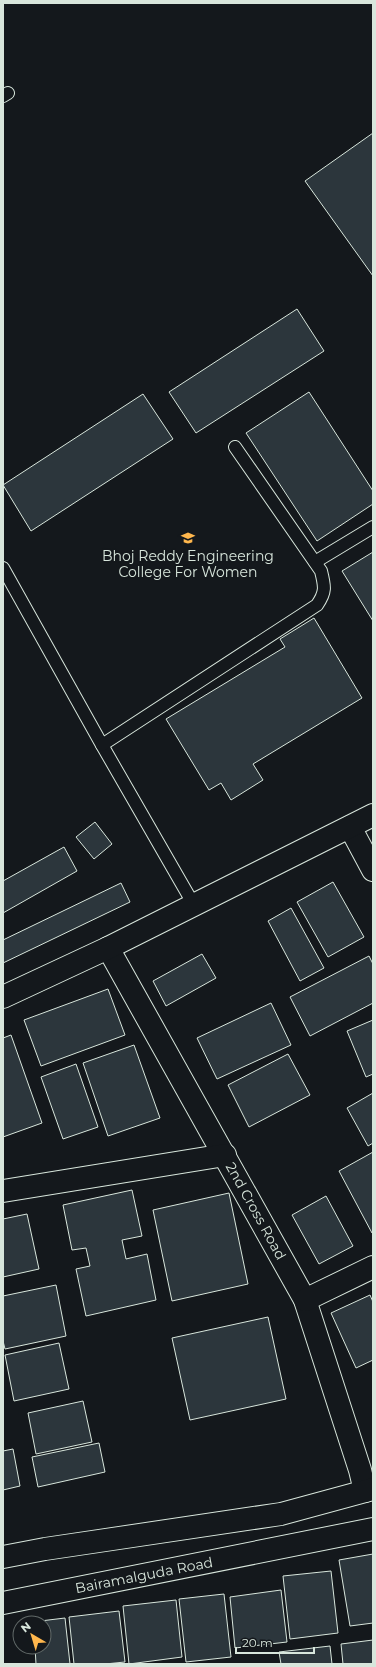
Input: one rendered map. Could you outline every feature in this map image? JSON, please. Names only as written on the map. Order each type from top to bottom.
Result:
[{"type":"street","points":[[3,997],[108,948],[373,815]]},
{"type":"street","points":[[350,827],[373,870]]},
{"type":"street","name":"2nd Cross Road","points":[[108,948],[305,1300],[360,1470],[369,1490]]},
{"type":"street","points":[[3,1191],[225,1155]]},
{"type":"street","points":[[305,1300],[373,1267]]},
{"type":"street","points":[[3,1557],[45,1549],[281,1514],[369,1490]]},
{"type":"street","points":[[281,1514],[286,1547]]},
{"type":"street","name":"Bairamalguda Road","points":[[3,1603],[373,1529]]},
{"type":"lane","points":[[102,746],[317,605],[323,597],[325,588],[321,572],[234,447]]},
{"type":"lane","points":[[315,562],[373,527]]},
{"type":"lane","points":[[3,568],[102,746],[194,905]]},
{"type":"building","points":[[373,133],[373,276],[305,181]]},
{"type":"building","points":[[297,309],[324,351],[196,433],[169,392]]},
{"type":"building","points":[[309,392],[373,491],[373,504],[317,541],[246,433]]},
{"type":"building","points":[[143,394],[173,439],[31,531],[3,485]]},
{"type":"building","points":[[373,552],[373,621],[342,571]]},
{"type":"building","points":[[314,618],[362,698],[253,764],[263,780],[231,800],[221,783],[209,790],[166,719],[285,647],[280,639]]},
{"type":"building","points":[[95,822],[112,844],[94,859],[76,837]]},
{"type":"building","points":[[64,847],[77,871],[3,913],[3,881]]},
{"type":"building","points":[[333,882],[364,937],[328,957],[297,902]]},
{"type":"building","points":[[121,883],[130,902],[3,963],[3,940]]},
{"type":"building","points":[[291,908],[324,968],[300,981],[268,921]]},
{"type":"building","points":[[202,954],[216,978],[166,1006],[153,981]]},
{"type":"building","points":[[369,956],[373,964],[373,1003],[310,1036],[290,997]]},
{"type":"building","points":[[108,989],[125,1035],[41,1066],[24,1020]]},
{"type":"building","points":[[271,1003],[291,1045],[217,1079],[197,1038]]},
{"type":"building","points":[[373,1020],[373,1074],[366,1077],[347,1031]]},
{"type":"building","points":[[11,1035],[42,1123],[3,1137],[3,1038]]},
{"type":"building","points":[[134,1045],[160,1118],[108,1136],[83,1063]]},
{"type":"building","points":[[288,1054],[310,1095],[249,1127],[228,1085]]},
{"type":"building","points":[[76,1064],[98,1127],[63,1139],[41,1077]]},
{"type":"building","points":[[373,1093],[373,1143],[368,1146],[347,1108]]},
{"type":"building","points":[[373,1152],[373,1232],[372,1233],[339,1171]]},
{"type":"building","points":[[132,1190],[142,1236],[122,1240],[126,1259],[147,1254],[156,1300],[86,1316],[76,1269],[90,1266],[86,1248],[72,1250],[63,1205]]},
{"type":"building","points":[[229,1193],[248,1284],[172,1301],[153,1210]]},
{"type":"building","points":[[326,1196],[353,1246],[319,1264],[292,1215]]},
{"type":"building","points":[[27,1214],[39,1269],[3,1277],[3,1219]]},
{"type":"building","points":[[56,1285],[66,1336],[5,1349],[3,1341],[3,1296]]},
{"type":"building","points":[[370,1295],[373,1302],[373,1360],[356,1368],[331,1313]]},
{"type":"building","points":[[268,1317],[286,1399],[190,1420],[172,1338]]},
{"type":"building","points":[[59,1343],[69,1389],[14,1401],[5,1355]]},
{"type":"building","points":[[83,1401],[92,1442],[36,1454],[28,1413]]},
{"type":"building","points":[[99,1443],[105,1472],[38,1487],[32,1457]]},
{"type":"building","points":[[13,1449],[20,1486],[3,1490],[3,1451]]},
{"type":"building","points":[[373,1554],[373,1623],[350,1626],[339,1560]]},
{"type":"building","points":[[331,1571],[338,1633],[290,1639],[283,1576]]},
{"type":"building","points":[[281,1590],[287,1642],[235,1648],[230,1597]]},
{"type":"building","points":[[224,1594],[231,1657],[186,1662],[179,1599]]},
{"type":"building","points":[[176,1600],[182,1657],[129,1664],[123,1606]]},
{"type":"building","points":[[119,1611],[125,1662],[105,1664],[74,1664],[69,1617]]},
{"type":"building","points":[[65,1618],[70,1664],[36,1664],[35,1655],[52,1655],[52,1620]]},
{"type":"building","points":[[373,1640],[373,1664],[343,1664],[341,1644]]},
{"type":"building","points":[[330,1646],[332,1664],[281,1664],[279,1652]]},
{"type":"place","name":"Bhoj Reddy Engineering College For Women","points":[[188,538]]}]
